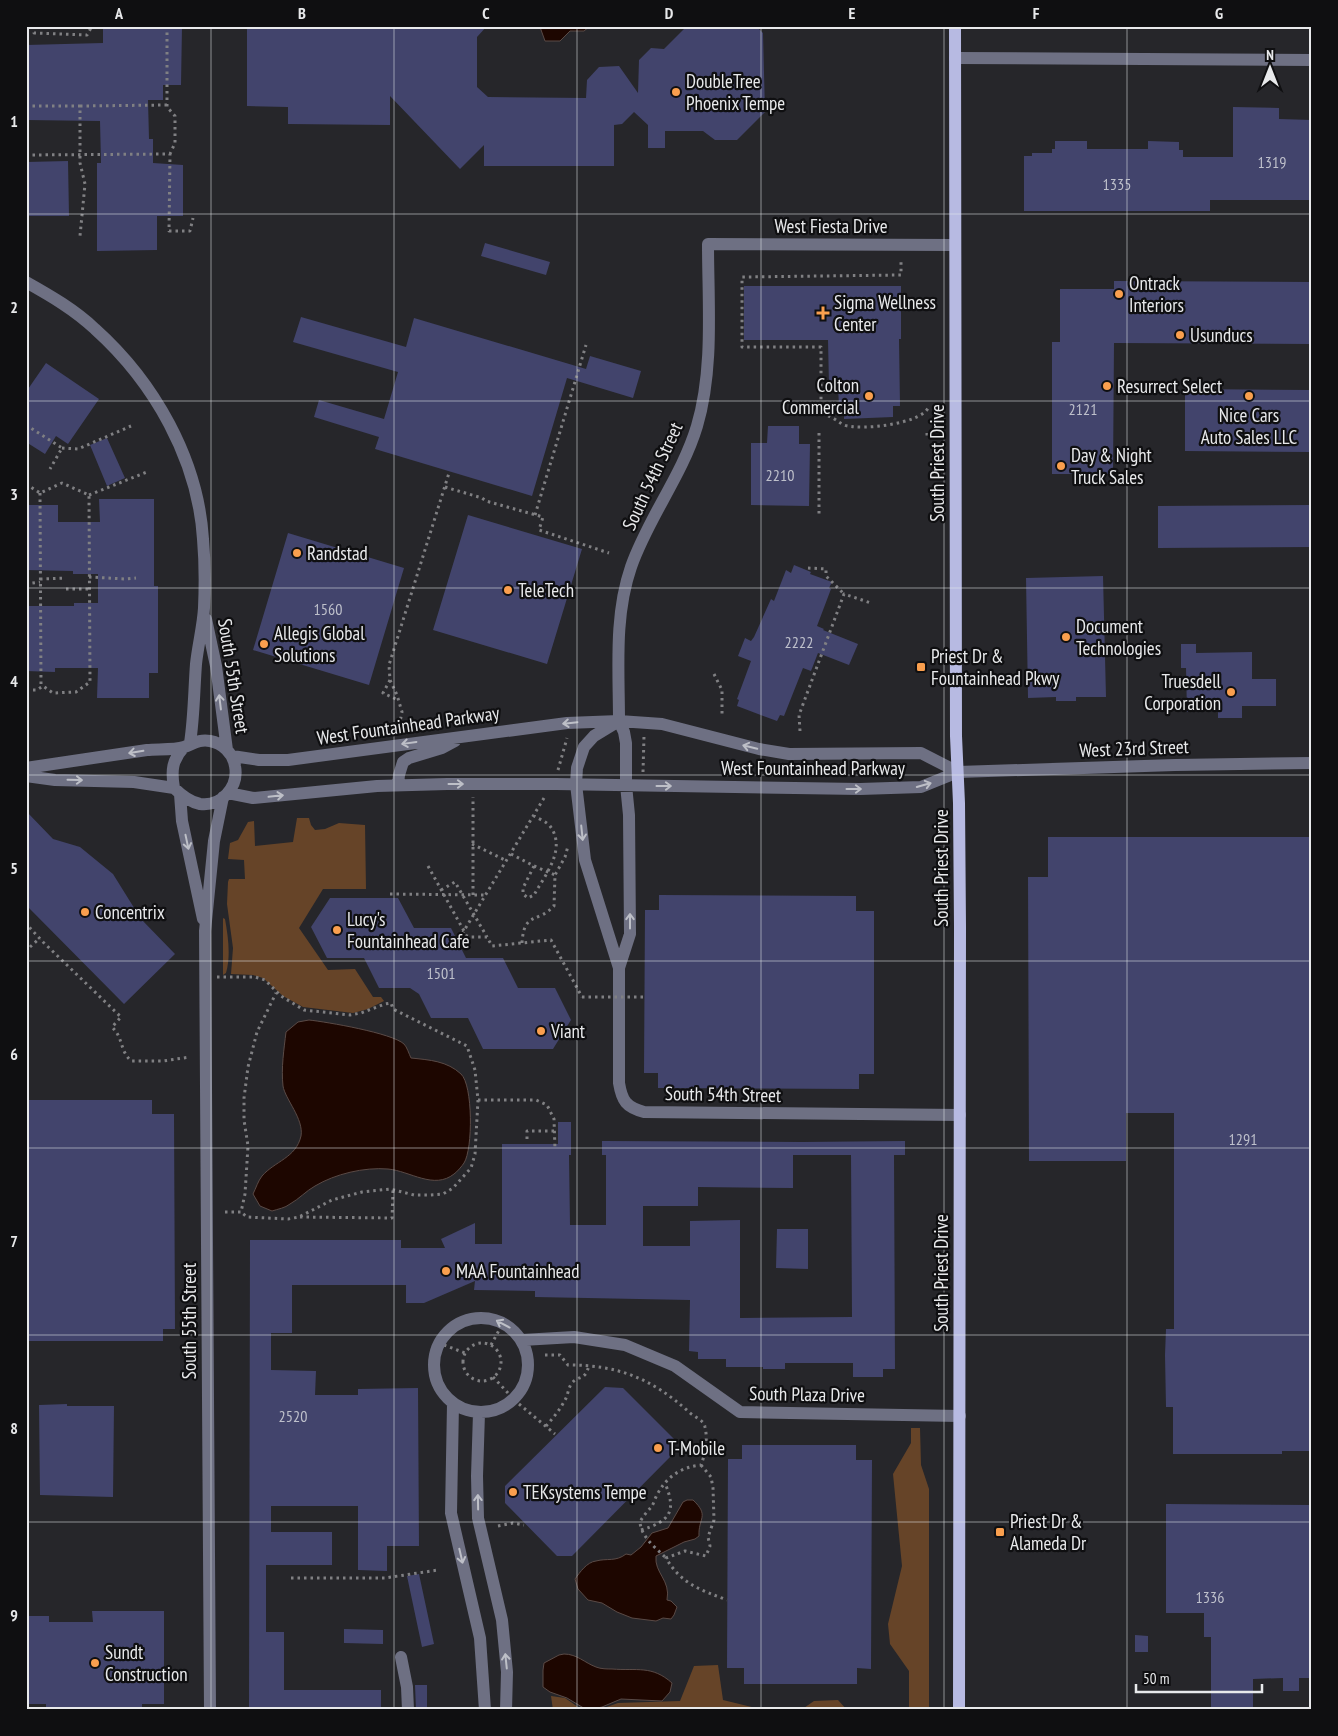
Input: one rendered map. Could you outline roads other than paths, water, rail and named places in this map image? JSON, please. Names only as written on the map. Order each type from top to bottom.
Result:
[{"type":"main road","name":"South Priest Drive","points":[[955,26],[956,727],[958,772],[960,1115],[959,1710]]},
{"type":"street","points":[[955,58],[1312,60]]},
{"type":"street","name":"West Fiesta Drive","points":[[708,244],[954,245]]},
{"type":"street","name":"South 54th Street","points":[[619,721],[619,627],[626,581],[644,537],[687,453],[697,426],[704,395],[707,355],[708,244]]},
{"type":"street","name":"South 55th Street","points":[[26,282],[63,304],[108,341],[146,386],[166,418],[191,472],[199,504],[203,539],[204,608],[196,664],[194,709],[187,745]]},
{"type":"street","name":"South 55th Street","points":[[204,608],[216,666],[229,753]]},
{"type":"street","points":[[576,784],[577,768],[584,747],[594,736],[619,721],[625,737],[626,785]]},
{"type":"street","name":"West Fountainhead Parkway","points":[[229,753],[259,760],[283,761],[574,722],[619,721],[662,724],[760,749],[789,754],[920,753],[958,772]]},
{"type":"street","points":[[398,785],[403,762],[409,758],[442,748],[466,736]]},
{"type":"street","points":[[26,768],[187,745],[197,741],[210,741],[217,743],[229,753],[236,775],[232,788],[226,795],[216,802],[200,804],[192,802],[177,791],[134,782],[55,780],[26,776]]},
{"type":"street","points":[[177,791],[172,772],[173,764],[175,758],[187,745]]},
{"type":"street","name":"West 23rd Street","points":[[958,772],[1312,763]]},
{"type":"street","name":"West Fountainhead Parkway","points":[[226,795],[253,798],[398,785],[576,784],[820,789],[922,787],[958,772]]},
{"type":"street","name":"South 54th Street","points":[[576,784],[585,860],[619,968],[619,1084],[624,1102],[632,1109],[644,1112],[960,1115]]},
{"type":"street","name":"South 54th Street","points":[[619,968],[630,934],[629,815],[626,785]]},
{"type":"street","name":"South 55th Street","points":[[177,791],[205,931]]},
{"type":"street","name":"South 55th Street","points":[[210,1710],[205,931],[214,842],[226,795]]},
{"type":"street","points":[[480,1317],[492,1319],[503,1323],[513,1330],[522,1340],[527,1351],[529,1364],[527,1377],[514,1399],[504,1406],[492,1411],[466,1410],[453,1404],[442,1393],[435,1379],[433,1363],[439,1342],[448,1330],[458,1323],[480,1317]]},
{"type":"street","name":"South Plaza Drive","points":[[522,1340],[574,1337],[624,1345],[675,1366],[740,1412],[960,1416]]},
{"type":"street","points":[[453,1404],[451,1513],[480,1638],[485,1710]]},
{"type":"street","points":[[479,1412],[478,1518],[502,1620],[507,1672],[506,1710]]},
{"type":"street","points":[[401,1657],[407,1688],[408,1710]]},
{"type":"place","name":"DoubleTree Phoenix Tempe","points":[[676,92]]},
{"type":"place","name":"Ontrack Interiors","points":[[1119,294]]},
{"type":"place","name":"Sigma Wellness Center","points":[[823,313]]},
{"type":"place","name":"Usunducs","points":[[1180,335]]},
{"type":"place","name":"Resurrect Select","points":[[1107,386]]},
{"type":"place","name":"Colton Commercial","points":[[869,396]]},
{"type":"place","name":"Nice Cars Auto Sales LLC","points":[[1249,396]]},
{"type":"place","name":"Day & Night Truck Sales","points":[[1061,466]]},
{"type":"place","name":"Randstad","points":[[297,553]]},
{"type":"place","name":"TeleTech","points":[[508,590]]},
{"type":"place","name":"Document Technologies","points":[[1066,637]]},
{"type":"place","name":"Allegis Global Solutions","points":[[264,644]]},
{"type":"place","name":"Priest Dr & Fountainhead Pkwy","points":[[921,667]]},
{"type":"place","name":"Truesdell Corporation","points":[[1231,692]]},
{"type":"place","name":"Concentrix","points":[[85,912]]},
{"type":"place","name":"Lucy's Fountainhead Cafe","points":[[337,930]]},
{"type":"place","name":"Viant","points":[[541,1031]]},
{"type":"place","name":"MAA Fountainhead","points":[[446,1271]]},
{"type":"place","name":"T-Mobile","points":[[658,1448]]},
{"type":"place","name":"TEKsystems Tempe","points":[[513,1492]]},
{"type":"place","name":"Priest Dr & Alameda Dr","points":[[1000,1532]]},
{"type":"place","name":"Sundt Construction","points":[[95,1663]]}]
